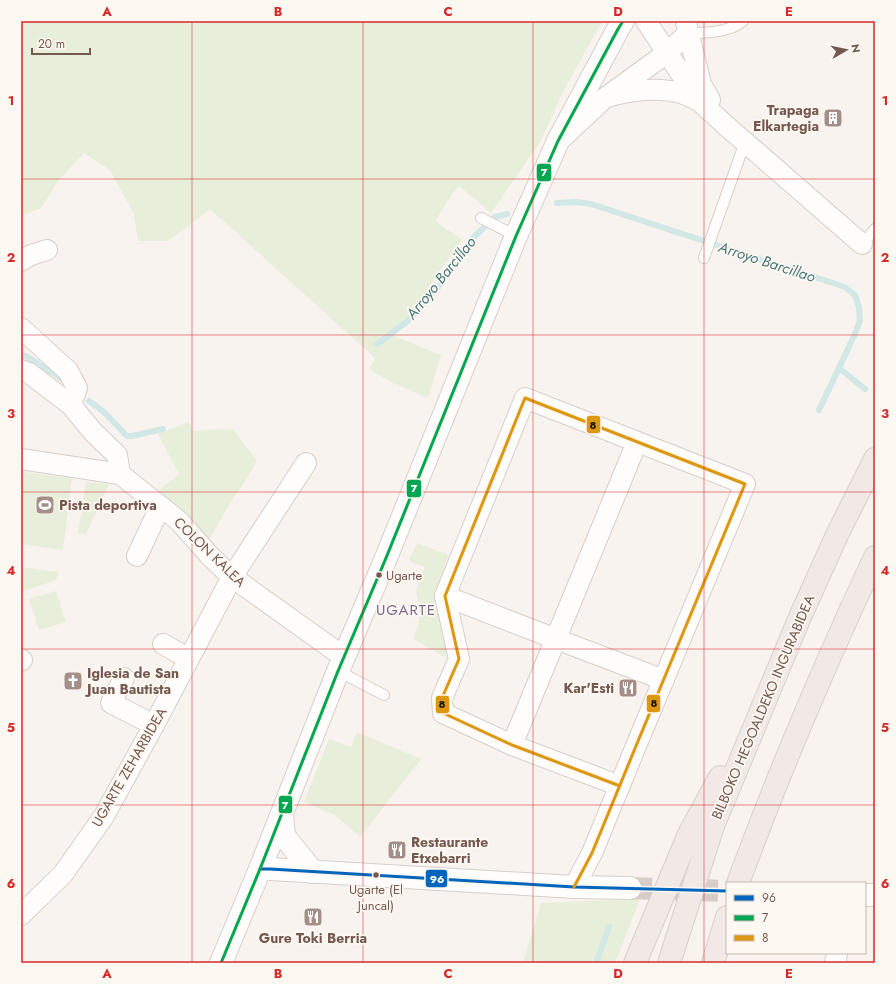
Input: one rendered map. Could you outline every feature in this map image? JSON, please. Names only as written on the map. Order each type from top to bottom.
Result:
[{"type":"highway","name":"BILBOKO HEGOALDEKO INGURABIDEA","points":[[670,963],[713,826],[771,683],[837,535],[875,459]]},
{"type":"highway","points":[[738,882],[763,815],[847,616],[875,556]]},
{"type":"highway","points":[[635,963],[689,834],[771,683]]},
{"type":"highway","points":[[713,963],[726,920]]},
{"type":"street","points":[[221,963],[341,664],[392,544],[516,236],[558,141],[623,21]]},
{"type":"street","points":[[602,60],[613,48],[627,21]]},
{"type":"street","points":[[646,21],[699,101],[862,244]]},
{"type":"street","points":[[558,141],[606,97],[667,52],[687,27]]},
{"type":"street","points":[[687,27],[701,84],[723,123]]},
{"type":"street","points":[[606,97],[628,92],[649,90],[668,91],[683,94],[699,101]]},
{"type":"street","points":[[21,261],[31,255],[47,250]]},
{"type":"street","points":[[21,328],[68,371],[77,388],[71,405]]},
{"type":"street","points":[[21,370],[29,373],[71,405],[93,432],[117,455],[120,474],[21,459]]},
{"type":"street","points":[[574,887],[592,853],[620,786],[664,680],[745,484],[525,398],[445,596],[459,659],[442,698],[443,713],[512,745],[620,786]]},
{"type":"street","points":[[512,745],[637,442]]},
{"type":"street","name":"UGARTE ZEHARBIDEA","points":[[21,915],[63,874],[99,822],[118,791],[190,659],[232,577],[306,463]]},
{"type":"street","name":"COLON KALEA","points":[[120,474],[179,521],[209,555],[232,577],[341,664]]},
{"type":"street","points":[[137,556],[160,507]]},
{"type":"street","points":[[445,596],[664,680]]},
{"type":"street","points":[[163,644],[190,659]]},
{"type":"street","points":[[124,678],[111,703],[154,725]]},
{"type":"street","points":[[282,814],[284,836],[313,872]]},
{"type":"street","points":[[260,869],[574,887],[630,888]]},
{"type":"lane","points":[[687,27],[724,31],[737,26],[743,21]]},
{"type":"lane","points":[[704,258],[745,142]]},
{"type":"lane","points":[[481,218],[516,236]]},
{"type":"lane","points":[[862,244],[875,229]]},
{"type":"lane","points":[[341,664],[384,695]]},
{"type":"green space","points":[[21,21],[602,21],[563,92],[540,142],[491,213],[459,186],[435,221],[462,240],[394,336],[441,355],[428,398],[391,382],[369,369],[375,358],[210,209],[168,241],[138,241],[134,214],[110,170],[84,153],[58,181],[41,208],[21,216]]},
{"type":"green space","points":[[188,422],[193,431],[233,429],[257,461],[205,546],[159,490],[179,474],[158,434]]},
{"type":"green space","name":"Pista deportiva","points":[[21,472],[72,478],[63,550],[21,544]]},
{"type":"green space","points":[[86,482],[109,484],[86,534],[78,533]]},
{"type":"green space","points":[[417,543],[448,555],[438,587],[436,604],[446,645],[446,658],[414,639],[420,615],[416,591],[425,567],[409,561]]},
{"type":"green space","points":[[21,567],[58,572],[56,580],[21,592]]},
{"type":"green space","points":[[56,591],[66,622],[39,630],[29,599]]},
{"type":"green space","points":[[357,732],[421,759],[360,837],[335,815],[304,802],[329,739],[351,747]]},
{"type":"green space","points":[[640,899],[615,963],[523,963],[541,903]]},
{"type":"waterway","name":"Arroyo Barcillao","points":[[557,203],[575,202],[591,204],[845,287],[855,295],[859,307],[860,321],[819,410]]},
{"type":"waterway","name":"Arroyo Barcillao","points":[[377,344],[409,320],[439,286],[472,239],[495,217],[507,214]]},
{"type":"waterway","name":"Arroyo Barcillao","points":[[21,356],[26,356],[64,381]]},
{"type":"waterway","points":[[839,368],[865,389]]},
{"type":"waterway","name":"Arroyo Barcillao","points":[[89,401],[104,412],[127,436],[163,429]]},
{"type":"waterway","name":"Arroyo Barcillao","points":[[596,963],[609,927]]},
{"type":"tunnel","points":[[630,888],[726,891]]},
{"type":"transit line","name":"7","points":[[221,963],[260,869],[338,671],[386,558],[516,236],[558,141],[623,21]]},
{"type":"transit line","name":"8","points":[[574,887],[592,853],[636,746],[745,484],[525,398],[445,596],[459,659],[442,698],[443,713],[512,745],[620,786]]},
{"type":"transit line","name":"96","points":[[260,869],[574,887],[726,891]]},
{"type":"place","name":"Trapaga Elkartegia","points":[[833,118]]},
{"type":"place","name":"Pista deportiva","points":[[45,505]]},
{"type":"place","name":"Ugarte","points":[[379,575]]},
{"type":"place","name":"Iglesia de San Juan Bautista","points":[[73,681]]},
{"type":"place","name":"Kar'Esti","points":[[628,688]]},
{"type":"place","name":"Restaurante Etxebarri","points":[[397,850]]},
{"type":"place","name":"Ugarte (El Juncal)","points":[[376,875]]},
{"type":"place","name":"Gure Toki Berria","points":[[313,917]]},
{"type":"district","name":"UGARTE","points":[[406,610]]}]
